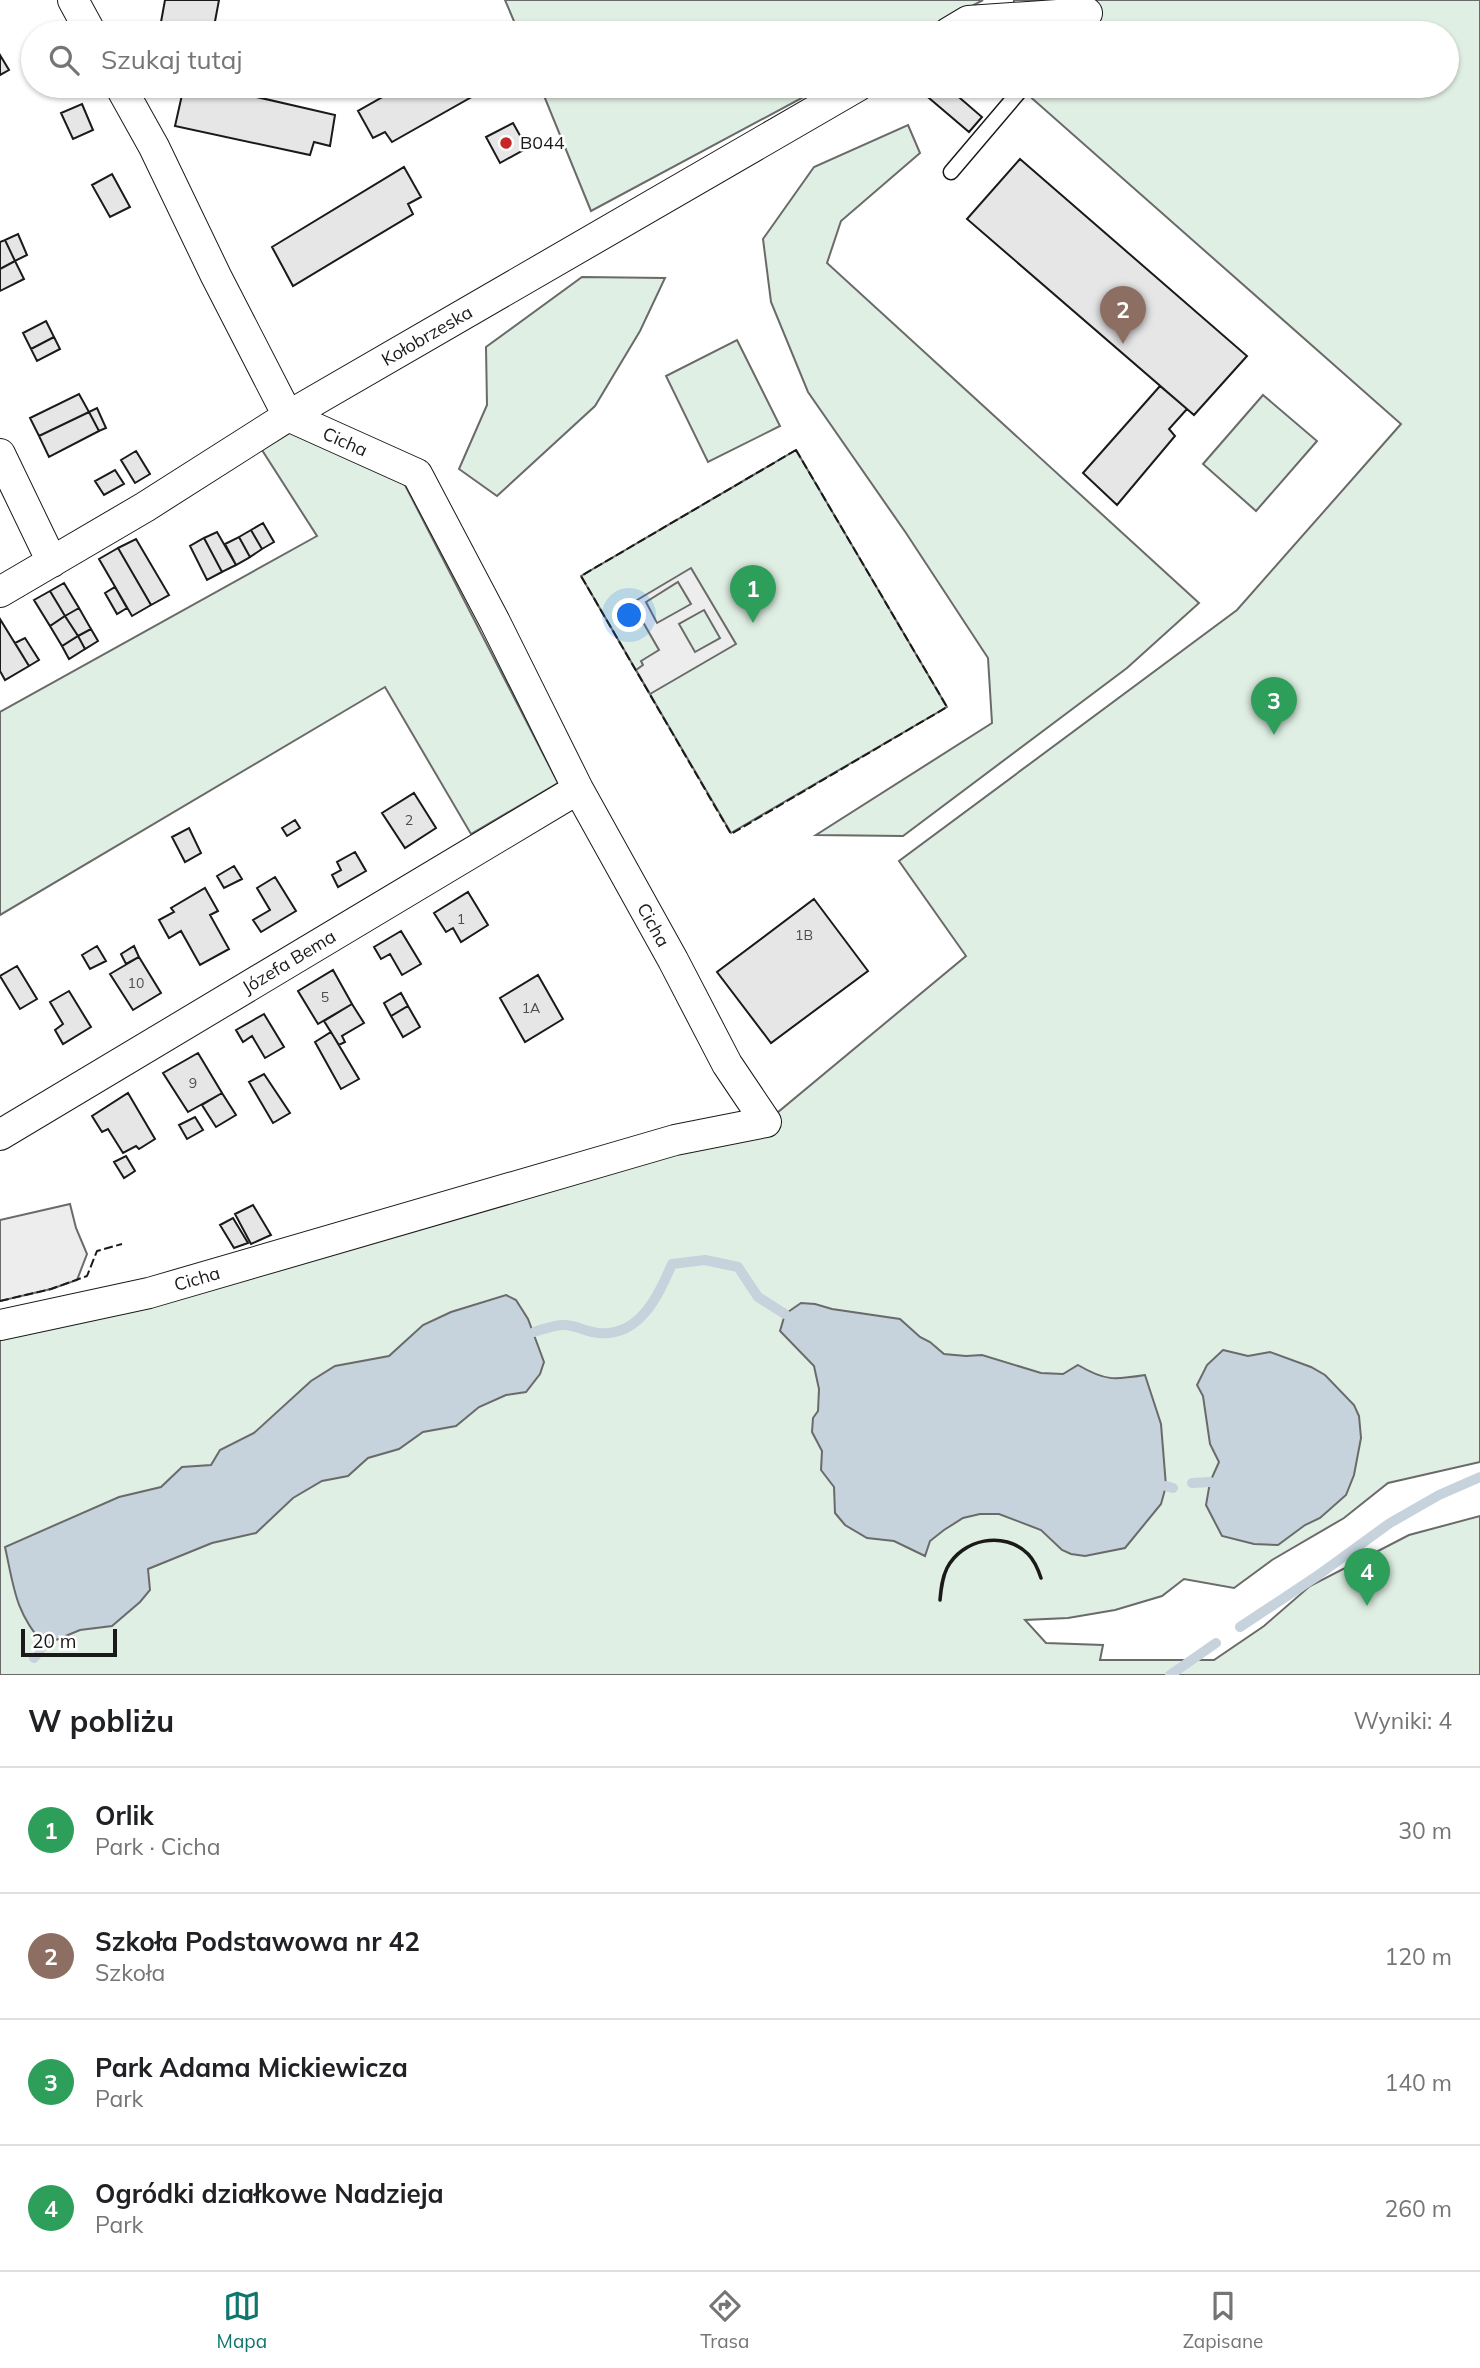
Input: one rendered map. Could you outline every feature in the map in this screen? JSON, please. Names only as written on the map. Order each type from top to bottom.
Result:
[{"type":"street","points":[[73,0],[84,21]]},
{"type":"street","points":[[127,98],[154,147],[288,416]]},
{"type":"street","name":"Kołobrzeska","points":[[0,593],[145,507],[288,416],[837,98]]},
{"type":"street","name":"Cicha","points":[[0,1325],[149,1293],[676,1140],[766,1122],[727,1064],[578,789],[417,474],[288,416]]},
{"type":"street","points":[[0,454],[52,562]]},
{"type":"street","name":"Józefa Bema","points":[[0,1135],[578,789]]},
{"type":"lane","points":[[951,172],[1014,98]]},
{"type":"green space","points":[[505,0],[983,0],[944,21],[514,21]]},
{"type":"green space","points":[[1014,0],[1480,0],[1480,1462],[1388,1483],[1344,1518],[1272,1560],[1234,1588],[1184,1579],[1162,1596],[1115,1610],[1068,1618],[1025,1620],[1046,1643],[1103,1645],[1100,1660],[1214,1660],[1264,1626],[1310,1586],[1409,1535],[1480,1516],[1480,1675],[0,1675],[0,1325],[766,1122],[966,956],[899,861],[1237,610],[1401,424],[1032,98],[1459,98],[1459,21],[1013,21]]},
{"type":"green space","points":[[545,98],[802,98],[591,211]]},
{"type":"green space","points":[[908,125],[920,153],[841,221],[827,263],[1199,603],[1127,668],[903,836],[816,835],[992,723],[988,658],[906,533],[808,392],[771,302],[763,239],[814,167]]},
{"type":"green space","points":[[582,277],[665,278],[640,331],[595,406],[497,496],[459,469],[487,405],[486,347]]},
{"type":"green space","points":[[737,340],[780,426],[708,462],[666,376]]},
{"type":"green space","points":[[1263,395],[1317,441],[1256,511],[1203,464]]},
{"type":"green space","points":[[319,415],[405,485],[558,783],[471,834],[385,687],[0,915],[0,712],[317,536],[262,450]]},
{"type":"green space","points":[[796,450],[947,707],[731,833],[581,576]]},
{"type":"shaded area","points":[[691,568],[736,644],[650,694],[636,670],[643,665],[641,661],[659,650],[632,603]],"holes":[[[678,582],[691,604],[657,623],[646,602]],[[704,610],[720,638],[695,652],[679,624]]]},
{"type":"shaded area","points":[[70,1204],[87,1254],[77,1280],[0,1301],[0,1220]]},
{"type":"shaded area","points":[[506,1295],[516,1300],[528,1319],[544,1362],[540,1374],[526,1392],[506,1395],[479,1407],[456,1426],[423,1432],[399,1449],[368,1458],[348,1476],[322,1481],[293,1498],[256,1533],[212,1543],[148,1569],[150,1590],[112,1626],[80,1630],[44,1645],[34,1633],[17,1599],[5,1547],[119,1497],[161,1487],[182,1467],[211,1465],[220,1450],[254,1433],[311,1381],[335,1366],[389,1356],[423,1325],[451,1312]]},
{"type":"shaded area","points":[[801,1303],[900,1319],[944,1354],[982,1355],[1041,1373],[1063,1374],[1078,1365],[1110,1378],[1145,1375],[1161,1424],[1166,1486],[1161,1504],[1125,1548],[1085,1556],[1062,1550],[1041,1530],[999,1514],[963,1518],[930,1541],[925,1556],[894,1541],[867,1538],[845,1525],[835,1513],[834,1487],[821,1470],[822,1451],[812,1432],[813,1418],[818,1411],[819,1389],[814,1366],[780,1331],[785,1314]]},
{"type":"shaded area","points":[[1223,1350],[1248,1356],[1270,1352],[1311,1367],[1325,1375],[1354,1405],[1359,1416],[1361,1438],[1354,1475],[1346,1495],[1320,1518],[1305,1525],[1278,1545],[1254,1544],[1222,1536],[1206,1505],[1210,1482],[1219,1462],[1210,1444],[1203,1396],[1197,1385],[1207,1365]]},
{"type":"building","points":[[165,0],[219,0],[215,21],[161,21]]},
{"type":"building","points":[[0,55],[9,70],[0,75]]},
{"type":"building","points":[[181,98],[261,98],[335,115],[330,146],[314,142],[310,155],[175,126]]},
{"type":"building","points":[[381,98],[470,98],[392,142],[385,132],[373,138],[358,111]]},
{"type":"building","points":[[929,98],[960,98],[982,117],[969,132]]},
{"type":"building","points":[[82,104],[93,130],[73,139],[61,113]]},
{"type":"building","name":"B044","points":[[513,123],[527,148],[500,163],[486,137]]},
{"type":"building","points":[[1020,159],[1247,356],[1194,415],[967,219]]},
{"type":"building","points":[[404,167],[421,197],[408,204],[413,214],[293,286],[272,247]]},
{"type":"building","points":[[112,174],[130,207],[110,217],[92,185]]},
{"type":"building","points":[[18,234],[27,255],[15,261],[5,240]]},
{"type":"building","points":[[5,240],[15,261],[0,269],[0,242]]},
{"type":"building","points":[[15,261],[24,279],[0,291],[0,269]]},
{"type":"building","points":[[46,321],[54,337],[31,349],[23,333]]},
{"type":"building","points":[[54,337],[60,349],[37,361],[31,349]]},
{"type":"building","points":[[1160,386],[1187,409],[1169,429],[1175,436],[1117,505],[1083,473]]},
{"type":"building","points":[[79,394],[89,412],[39,436],[30,418]]},
{"type":"building","points":[[97,408],[106,428],[99,431],[89,412]]},
{"type":"building","points":[[89,412],[99,431],[49,457],[39,436]]},
{"type":"building","points":[[136,451],[150,474],[135,483],[121,460]]},
{"type":"building","points":[[115,470],[124,484],[104,495],[95,481]]},
{"type":"building","points":[[263,523],[274,542],[262,549],[251,530]]},
{"type":"building","points":[[251,530],[262,549],[250,557],[239,537]]},
{"type":"building","points":[[217,532],[236,565],[222,572],[204,538]]},
{"type":"building","points":[[239,537],[250,557],[236,565],[225,544]]},
{"type":"building","points":[[204,538],[222,572],[207,580],[190,546]]},
{"type":"building","points":[[136,539],[169,595],[151,605],[118,548]]},
{"type":"building","points":[[118,548],[151,605],[132,616],[99,559]]},
{"type":"building","points":[[64,583],[79,608],[65,616],[50,591]]},
{"type":"building","points":[[115,587],[127,608],[117,614],[105,593]]},
{"type":"building","points":[[50,591],[65,616],[50,626],[34,600]]},
{"type":"building","points":[[79,608],[91,629],[78,636],[65,616]]},
{"type":"building","points":[[65,616],[78,636],[62,646],[50,626]]},
{"type":"building","points":[[0,619],[29,666],[5,680],[0,671]]},
{"type":"building","points":[[91,629],[98,641],[85,649],[78,636]]},
{"type":"building","points":[[78,636],[85,649],[69,659],[62,646]]},
{"type":"building","points":[[25,638],[39,660],[29,666],[15,643]]},
{"type":"building","points":[[414,793],[436,828],[405,848],[382,813]]},
{"type":"building","points":[[295,820],[300,828],[287,836],[282,828]]},
{"type":"building","points":[[189,828],[201,853],[185,862],[172,837]]},
{"type":"building","points":[[355,852],[366,871],[338,887],[332,875],[341,870],[337,862]]},
{"type":"building","points":[[234,866],[242,879],[224,888],[217,876]]},
{"type":"building","points":[[275,877],[296,911],[261,932],[253,920],[270,910],[257,888]]},
{"type":"building","points":[[205,888],[218,911],[210,915],[229,949],[200,965],[181,931],[169,938],[159,920],[174,912],[171,908]]},
{"type":"building","points":[[468,892],[488,925],[461,942],[453,928],[446,932],[434,913]]},
{"type":"building","points":[[814,899],[868,971],[771,1043],[717,972]]},
{"type":"building","points":[[401,931],[421,964],[402,975],[390,954],[381,959],[374,947]]},
{"type":"building","points":[[97,946],[106,961],[90,969],[82,955]]},
{"type":"building","points":[[134,946],[139,957],[126,964],[121,954]]},
{"type":"building","points":[[139,957],[161,993],[133,1010],[110,974]]},
{"type":"building","points":[[17,966],[37,999],[20,1009],[0,976]]},
{"type":"building","points":[[333,970],[352,1004],[318,1024],[298,991]]},
{"type":"building","points":[[538,975],[563,1019],[525,1042],[500,998]]},
{"type":"building","points":[[69,991],[91,1027],[63,1044],[55,1030],[63,1024],[50,1002]]},
{"type":"building","points":[[401,993],[408,1006],[391,1016],[384,1003]]},
{"type":"building","points":[[352,1004],[364,1023],[342,1036],[345,1042],[339,1045],[324,1021]]},
{"type":"building","points":[[408,1006],[420,1027],[403,1037],[391,1016]]},
{"type":"building","points":[[264,1014],[284,1047],[265,1058],[252,1036],[243,1042],[236,1030]]},
{"type":"building","points":[[331,1032],[359,1079],[341,1089],[315,1042]]},
{"type":"building","points":[[198,1053],[222,1093],[188,1112],[163,1073]]},
{"type":"building","points":[[264,1074],[290,1113],[273,1123],[249,1082]]},
{"type":"building","points":[[128,1093],[155,1139],[139,1149],[136,1146],[123,1153],[108,1129],[102,1132],[92,1116]]},
{"type":"building","points":[[222,1093],[236,1115],[216,1127],[202,1105]]},
{"type":"building","points":[[195,1117],[203,1130],[187,1139],[179,1125]]},
{"type":"building","points":[[126,1156],[135,1171],[124,1178],[114,1162]]},
{"type":"building","points":[[253,1205],[271,1235],[251,1244],[235,1214]]},
{"type":"building","points":[[233,1218],[248,1243],[234,1248],[220,1225]]},
{"type":"waterway","points":[[534,1332],[562,1325],[598,1333],[625,1328],[646,1312],[672,1264],[705,1260],[738,1267],[758,1297],[785,1314]]},
{"type":"waterway","points":[[1240,1627],[1390,1523],[1439,1495],[1480,1477]]},
{"type":"waterway","points":[[1192,1483],[1210,1482]]},
{"type":"waterway","points":[[1166,1486],[1173,1488]]},
{"type":"waterway","points":[[1170,1675],[1216,1643]]},
{"type":"waterway","points":[[34,1658],[44,1645]]},
{"type":"fence","points":[[796,450],[947,707],[731,834],[581,576],[796,450]]},
{"type":"fence","points":[[0,1301],[51,1289],[87,1276],[97,1251],[122,1244]]},
{"type":"wall","points":[[940,1600],[944,1576],[954,1558],[973,1544],[984,1541],[996,1540],[1018,1547],[1033,1559],[1041,1578]]},
{"type":"place","name":"B044","points":[[506,143]]},
{"type":"place","name":"Szkoła Podstawowa nr 42","points":[[1123,344]]},
{"type":"place","name":"Orlik","points":[[753,623]]},
{"type":"place","name":"Park Adama Mickiewicza","points":[[1274,735]]},
{"type":"place","name":"Ogródki działkowe Nadzieja","points":[[1367,1606]]}]
